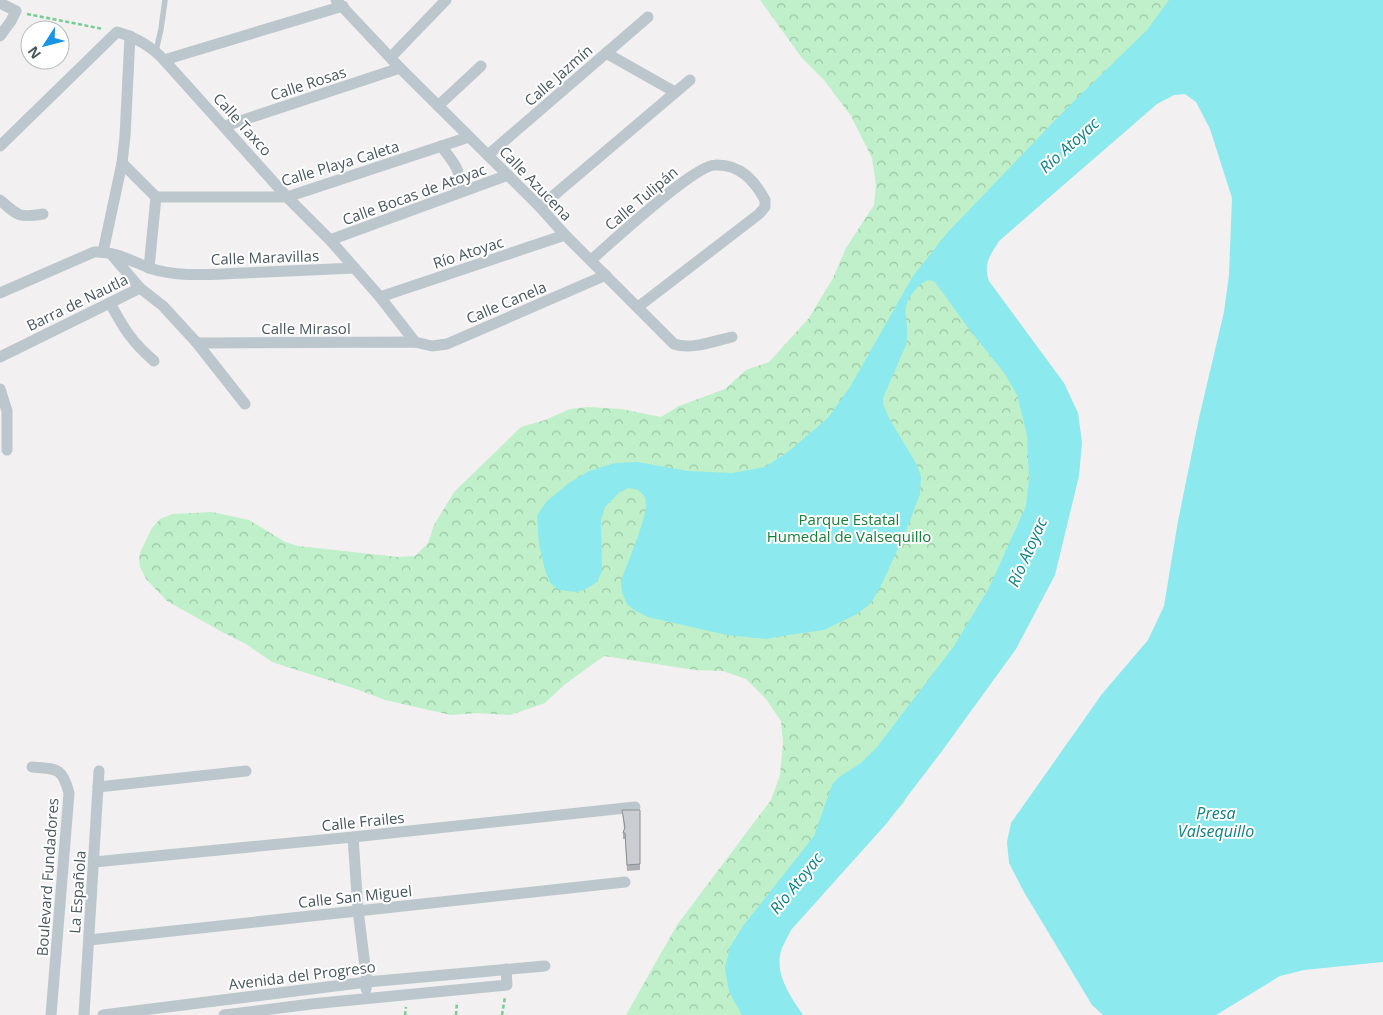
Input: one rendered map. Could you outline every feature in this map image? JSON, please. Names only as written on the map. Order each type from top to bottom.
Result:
[{"type":"street","points":[[391,57],[446,0]]},
{"type":"street","points":[[0,3],[16,11],[0,36]]},
{"type":"street","points":[[160,55],[340,3]]},
{"type":"street","name":"Calle Azucena","points":[[340,3],[400,68],[674,344],[688,346],[732,337]]},
{"type":"street","name":"Calle Jazmín","points":[[488,155],[648,17]]},
{"type":"street","points":[[0,146],[116,32]]},
{"type":"street","name":"Calle Taxco","points":[[116,32],[130,36],[160,55],[287,197],[330,240],[380,297],[415,342]]},
{"type":"street","points":[[107,253],[125,136],[130,36]]},
{"type":"street","points":[[606,53],[675,92]]},
{"type":"street","points":[[438,106],[481,66]]},
{"type":"street","name":"Calle Rosas","points":[[225,126],[400,68]]},
{"type":"street","points":[[540,207],[690,80]]},
{"type":"street","name":"Calle Playa Caleta","points":[[156,197],[287,197],[469,137]]},
{"type":"street","points":[[441,146],[455,164],[459,175],[460,184],[456,194]]},
{"type":"street","points":[[122,162],[156,197],[149,268]]},
{"type":"street","name":"Calle Tulipán","points":[[591,260],[693,174],[714,164],[737,168],[746,174],[762,194],[765,200],[765,207],[759,214],[638,307]]},
{"type":"street","name":"Calle Bocas de Atoyac","points":[[330,240],[508,175]]},
{"type":"street","points":[[0,200],[18,215],[26,217],[43,214]]},
{"type":"street","name":"Río Atoyac","points":[[380,297],[565,235]]},
{"type":"street","points":[[0,293],[94,252],[107,253],[140,288],[163,306],[197,343],[245,404]]},
{"type":"street","name":"Calle Maravillas","points":[[107,253],[162,273],[177,274],[354,268]]},
{"type":"street","name":"Calle Canela","points":[[415,342],[432,346],[447,344],[606,275]]},
{"type":"street","name":"Barra de Nautla","points":[[0,357],[140,288]]},
{"type":"street","points":[[110,303],[124,331],[154,361]]},
{"type":"street","name":"Calle Mirasol","points":[[197,343],[415,342]]},
{"type":"street","points":[[0,389],[8,411],[7,450]]},
{"type":"street","name":"Boulevard Fundadores","points":[[32,767],[54,769],[64,777],[68,793],[51,1015]]},
{"type":"street","name":"La Española","points":[[84,1015],[99,771]]},
{"type":"street","points":[[98,787],[246,771]]},
{"type":"street","name":"Calle Frailes","points":[[94,862],[635,807]]},
{"type":"street","points":[[353,837],[358,910],[367,982],[366,998]]},
{"type":"street","name":"Calle San Miguel","points":[[89,940],[625,882]]},
{"type":"street","name":"Avenida del Progreso","points":[[103,1015],[367,982],[545,966]]},
{"type":"street","points":[[506,969],[507,985]]},
{"type":"street","name":"Avenida del Progreso","points":[[224,1015],[250,1014],[366,998],[507,985]]},
{"type":"street","points":[[250,1014],[253,996]]},
{"type":"lane","points":[[160,55],[165,0]]},
{"type":"path","points":[[16,11],[116,32]]},
{"type":"path","points":[[502,1015],[507,985]]},
{"type":"green space","name":"Parque Estatal Humedal de Valsequillo","points":[[760,0],[1201,0],[969,272],[1074,448],[982,659],[903,804],[766,943],[798,1015],[626,1015],[677,925],[771,800],[780,775],[783,743],[781,721],[766,699],[746,679],[723,671],[695,670],[604,656],[564,685],[545,703],[510,715],[477,713],[451,715],[385,700],[272,662],[246,644],[167,601],[146,579],[140,567],[139,557],[152,528],[160,519],[173,514],[212,512],[249,520],[285,542],[298,546],[398,557],[415,556],[428,543],[434,525],[454,492],[521,427],[545,420],[570,409],[588,407],[621,409],[661,417],[679,406],[725,389],[746,370],[769,362],[809,318],[833,278],[846,248],[874,205],[876,185],[872,158],[851,116],[824,80],[802,58]]},
{"type":"water","name":"Presa Valsequillo","points":[[1169,0],[1383,0],[1383,962],[1304,970],[1280,976],[1216,1015],[1103,1015],[1092,1005],[1024,892],[1009,863],[1007,842],[1011,823],[1102,694],[1148,640],[1164,606],[1178,521],[1199,418],[1224,312],[1229,275],[1232,198],[1210,129],[1196,102],[1185,94],[1174,95],[1157,104],[999,241],[990,256],[987,264],[989,281],[1064,383],[1078,413],[1082,442],[1079,476],[1055,575],[1016,649],[942,751],[887,823],[791,930],[782,948],[780,957],[781,975],[793,1000],[803,1015],[742,1015],[729,992],[725,968],[730,947],[743,926],[814,836],[832,785],[839,777],[861,763],[877,747],[954,646],[989,588],[1026,506],[1029,479],[1027,435],[1017,395],[1005,374],[935,282],[928,280],[921,284],[908,300],[906,307],[906,345],[883,398],[883,404],[889,418],[917,465],[921,477],[920,494],[906,531],[880,588],[870,604],[857,614],[824,630],[766,639],[727,635],[648,617],[634,610],[627,604],[622,592],[621,581],[646,509],[644,496],[639,490],[628,488],[620,492],[605,507],[601,520],[602,571],[597,582],[577,592],[559,590],[550,583],[539,544],[537,516],[546,502],[569,483],[589,471],[615,463],[637,462],[688,471],[732,473],[765,467],[789,451],[828,418],[850,387],[913,276],[948,232],[1066,109],[1147,30]]},
{"type":"building","points":[[622,810],[640,810],[640,864],[627,865]]}]
